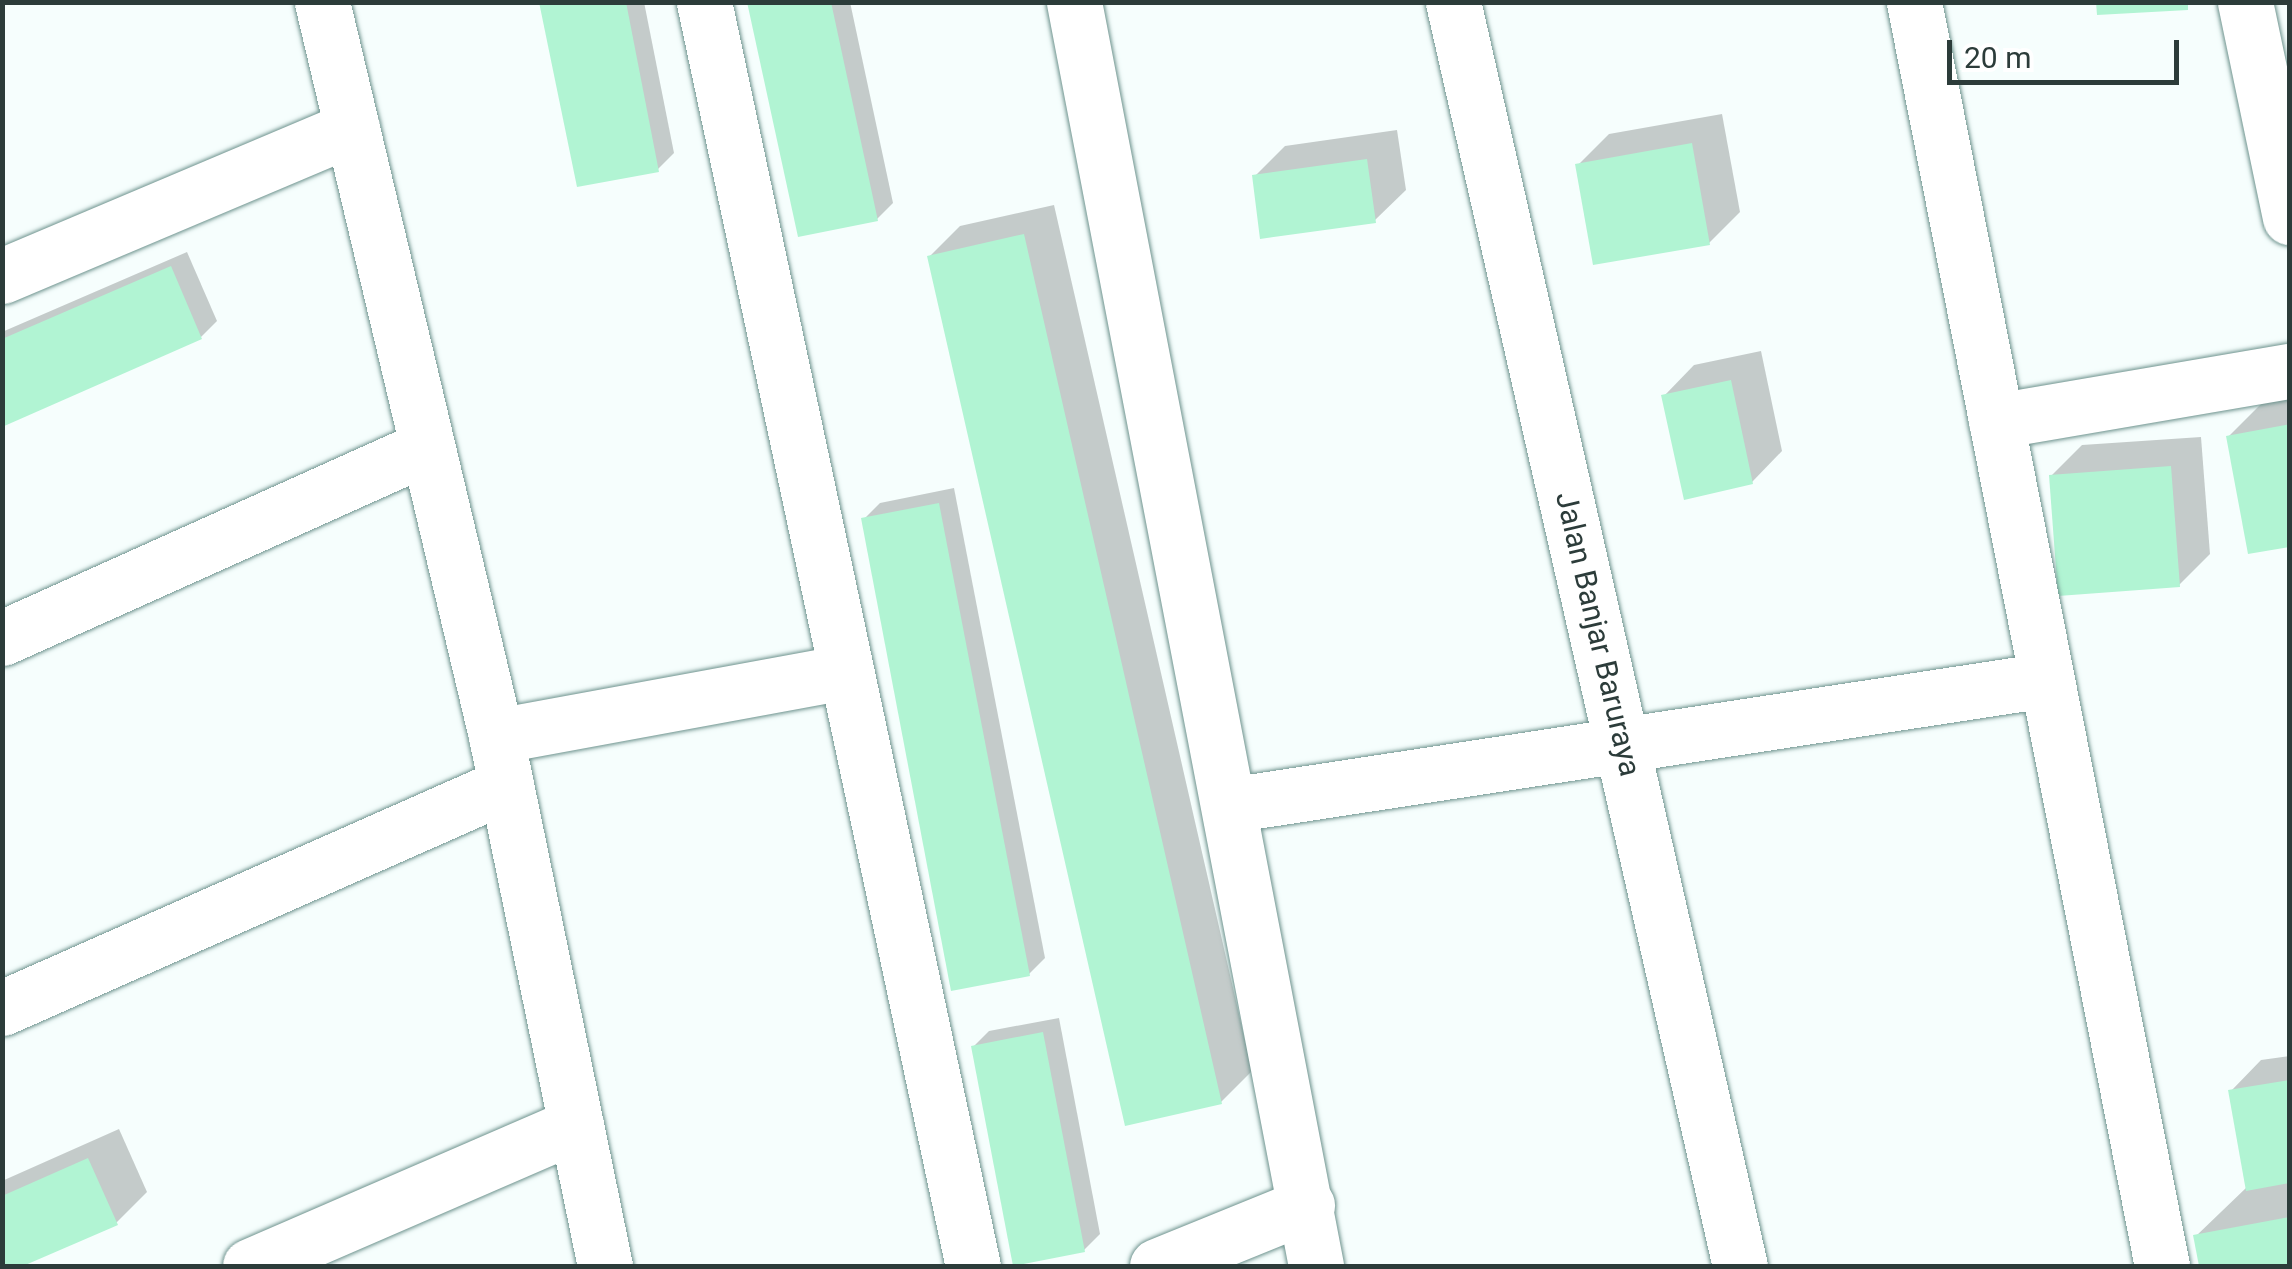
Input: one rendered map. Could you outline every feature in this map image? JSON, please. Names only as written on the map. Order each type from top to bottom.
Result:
[{"type":"street","points":[[322,2],[501,761],[605,1266]]},
{"type":"street","points":[[704,2],[973,1266]]},
{"type":"street","points":[[1074,2],[1316,1266]]},
{"type":"street","name":"Jalan Banjar Baruraya","points":[[1453,2],[1740,1266]]},
{"type":"street","points":[[1914,2],[2162,1266]]},
{"type":"street","points":[[2245,2],[2290,217]]},
{"type":"street","points":[[2,276],[352,128]]},
{"type":"street","points":[[1996,421],[2290,371]]},
{"type":"street","points":[[2,638],[428,447]]},
{"type":"street","points":[[2,1008],[501,761],[846,672]]},
{"type":"street","points":[[1229,805],[2046,680]]},
{"type":"street","points":[[250,1266],[576,1125]]},
{"type":"street","points":[[1157,1266],[1307,1205]]},
{"type":"building","points":[[539,2],[626,2],[659,172],[577,187]]},
{"type":"building","points":[[747,2],[831,2],[878,221],[798,237]]},
{"type":"building","points":[[2096,2],[2188,2],[2188,10],[2097,15]]},
{"type":"building","points":[[1692,143],[1710,245],[1593,265],[1575,164]]},
{"type":"building","points":[[1367,159],[1376,223],[1260,239],[1252,175]]},
{"type":"building","points":[[1024,234],[1222,1104],[1125,1126],[927,256]]},
{"type":"building","points":[[171,266],[202,339],[2,427],[2,339]]},
{"type":"building","points":[[1731,380],[1753,484],[1684,500],[1661,395]]},
{"type":"building","points":[[2290,424],[2290,547],[2248,554],[2226,436]]},
{"type":"building","points":[[2171,466],[2180,587],[2058,596],[2049,475]]},
{"type":"building","points":[[939,503],[1030,976],[951,991],[861,518]]},
{"type":"building","points":[[1043,1032],[1085,1252],[1013,1266],[971,1046]]},
{"type":"building","points":[[2290,1080],[2290,1183],[2246,1191],[2228,1090]]},
{"type":"building","points":[[88,1158],[118,1225],[23,1266],[2,1266],[2,1196]]},
{"type":"building","points":[[2290,1217],[2290,1266],[2199,1266],[2193,1235]]}]
